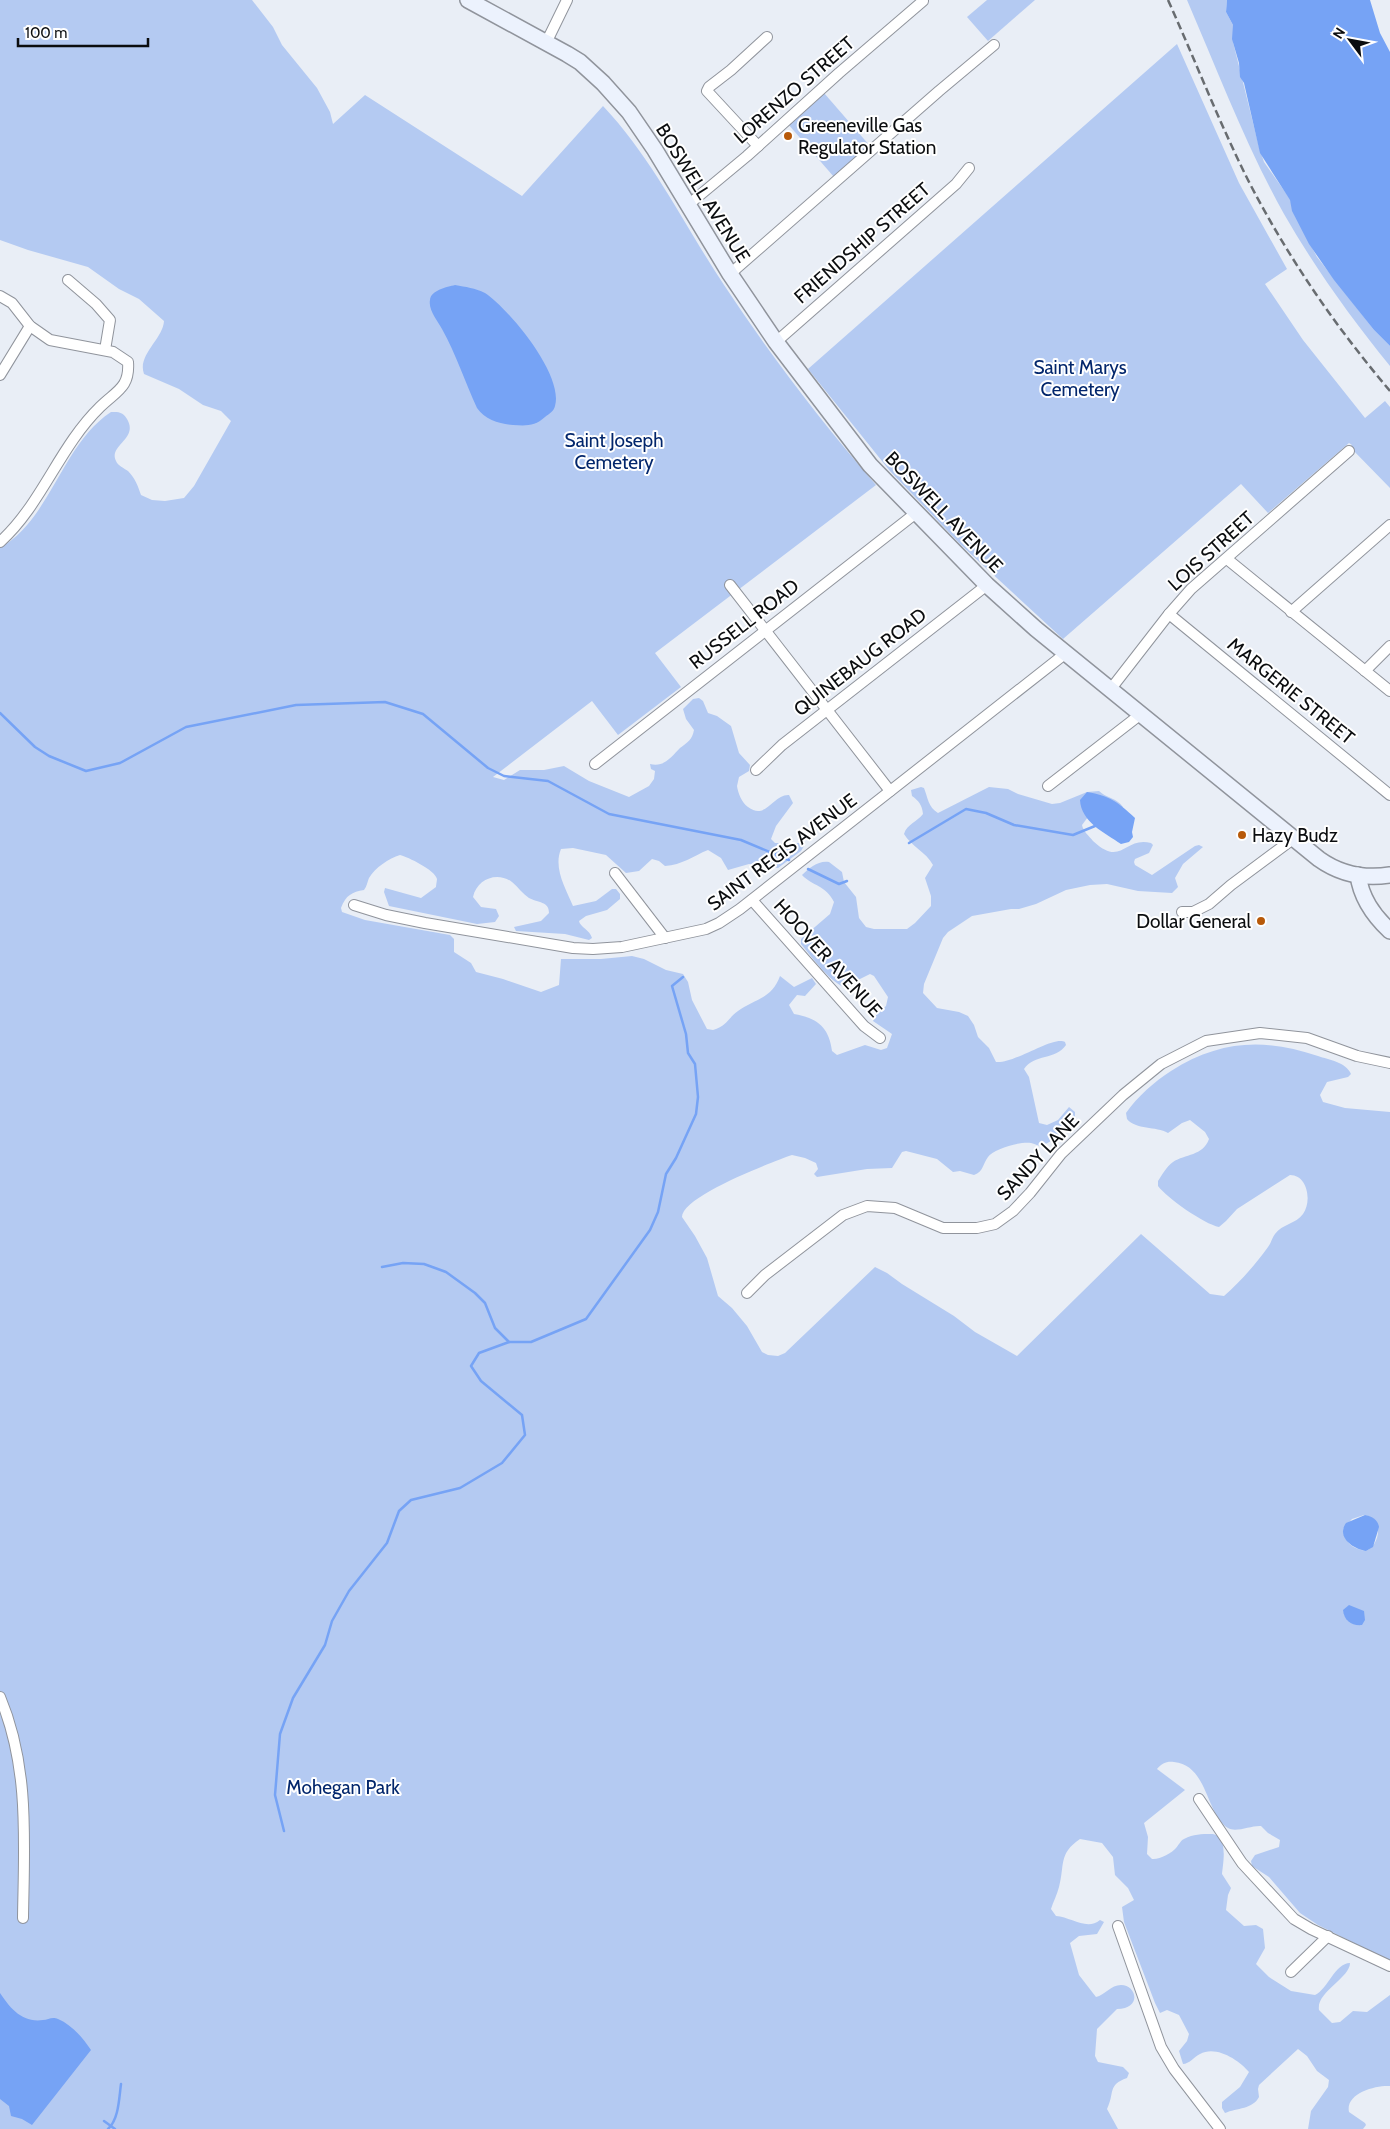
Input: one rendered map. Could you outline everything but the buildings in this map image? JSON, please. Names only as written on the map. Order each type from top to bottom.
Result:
[{"type":"main road","name":"BOSWELL AVENUE","points":[[468,0],[580,62],[603,83],[650,142],[730,274],[776,342],[870,465],[987,586],[1110,690],[1293,839],[1332,868],[1358,875],[1390,875]]},
{"type":"main road","points":[[1358,875],[1364,898],[1374,914],[1390,931]]},
{"type":"street","points":[[546,43],[567,0]]},
{"type":"street","name":"LORENZO STREET","points":[[688,205],[923,1]]},
{"type":"street","points":[[758,146],[707,91],[709,87],[767,37]]},
{"type":"street","points":[[730,274],[994,45]]},
{"type":"street","name":"FRIENDSHIP STREET","points":[[776,342],[947,191],[969,168]]},
{"type":"street","points":[[68,280],[103,310],[110,320],[105,350]]},
{"type":"street","points":[[0,296],[12,303],[30,326],[50,340],[113,352],[128,362],[129,376],[121,389],[85,423],[16,527],[0,542]]},
{"type":"street","points":[[0,374],[30,326]]},
{"type":"street","name":"LOIS STREET","points":[[1110,690],[1169,614],[1191,589],[1349,451]]},
{"type":"street","name":"RUSSELL ROAD","points":[[595,764],[916,513]]},
{"type":"street","points":[[1291,612],[1390,525]]},
{"type":"street","points":[[1227,558],[1390,691]]},
{"type":"street","points":[[730,585],[890,791]]},
{"type":"street","name":"QUINEBAUG ROAD","points":[[756,770],[782,745],[987,586]]},
{"type":"street","name":"MARGERIE STREET","points":[[1169,614],[1390,795]]},
{"type":"street","points":[[1365,671],[1390,646]]},
{"type":"street","name":"SAINT REGIS AVENUE","points":[[354,905],[371,911],[425,923],[573,948],[607,949],[712,927],[752,900],[1066,653]]},
{"type":"street","points":[[1048,786],[1141,714]]},
{"type":"street","points":[[1182,912],[1193,912],[1208,904],[1293,839]]},
{"type":"street","points":[[615,873],[665,938]]},
{"type":"street","name":"HOOVER AVENUE","points":[[752,900],[864,1026],[880,1038]]},
{"type":"street","name":"SANDY LANE","points":[[747,1292],[765,1275],[843,1215],[867,1206],[895,1208],[943,1228],[977,1228],[996,1224],[1030,1194],[1060,1154],[1123,1095],[1161,1064],[1206,1041],[1260,1032],[1306,1038],[1357,1056],[1390,1064]]},
{"type":"street","points":[[0,1697],[13,1736],[22,1786],[25,1835],[23,1918]]},
{"type":"street","points":[[1199,1799],[1242,1863],[1283,1908],[1302,1924],[1390,1966]]},
{"type":"street","points":[[1118,1926],[1161,2047],[1183,2082],[1220,2129]]},
{"type":"street","points":[[1291,1972],[1328,1936]]},
{"type":"green space","points":[[0,0],[252,0],[273,27],[282,45],[317,88],[330,112],[333,124],[365,95],[522,196],[603,106],[621,126],[653,170],[709,262],[759,337],[816,412],[876,485],[655,653],[681,687],[618,735],[592,701],[493,777],[504,780],[520,770],[544,770],[564,766],[589,781],[629,797],[649,786],[654,779],[655,771],[651,769],[650,764],[664,763],[691,739],[694,730],[686,719],[683,709],[693,699],[699,698],[703,701],[708,713],[717,716],[731,726],[739,753],[750,765],[749,771],[739,777],[737,786],[738,792],[746,805],[760,811],[778,798],[789,795],[793,803],[776,826],[771,839],[775,843],[802,843],[804,846],[801,851],[778,868],[749,864],[728,870],[721,858],[708,850],[682,862],[665,866],[659,861],[652,859],[639,871],[626,873],[606,855],[573,848],[561,849],[559,871],[573,906],[596,901],[612,889],[616,889],[620,894],[620,899],[607,910],[586,916],[579,921],[591,935],[592,938],[589,940],[565,934],[516,931],[514,927],[541,921],[549,913],[549,909],[545,904],[532,900],[512,882],[500,877],[483,881],[473,897],[481,907],[496,909],[499,916],[495,922],[477,924],[389,906],[384,892],[385,888],[421,898],[436,887],[437,879],[432,872],[415,861],[400,855],[379,867],[369,878],[364,890],[347,897],[341,908],[342,912],[365,920],[450,935],[454,939],[454,952],[471,963],[476,972],[541,992],[559,985],[561,959],[601,959],[632,956],[644,959],[666,970],[683,974],[688,982],[692,1000],[707,1029],[713,1030],[724,1024],[744,1007],[767,994],[777,984],[780,976],[794,987],[812,978],[816,984],[805,996],[797,995],[789,1005],[794,1014],[809,1018],[821,1025],[828,1036],[832,1051],[837,1055],[865,1045],[881,1050],[887,1048],[892,1034],[873,1021],[876,1015],[886,1006],[888,997],[874,976],[870,974],[850,984],[847,988],[841,986],[822,969],[801,944],[801,939],[830,914],[834,902],[827,892],[802,875],[814,865],[822,862],[829,862],[842,872],[844,882],[856,897],[859,918],[866,927],[874,929],[907,929],[915,923],[931,906],[931,896],[925,878],[933,865],[904,834],[907,828],[923,814],[921,806],[912,796],[911,790],[924,788],[930,805],[938,813],[989,787],[1008,789],[1018,794],[1052,804],[1060,803],[1087,792],[1099,791],[1123,807],[1088,817],[1082,825],[1085,831],[1093,841],[1110,852],[1117,852],[1142,842],[1151,843],[1153,845],[1149,853],[1135,859],[1134,862],[1135,865],[1152,875],[1195,846],[1203,847],[1183,864],[1175,878],[1178,887],[1172,893],[1138,891],[1107,884],[1090,885],[1066,890],[1036,904],[1019,909],[972,916],[948,932],[943,938],[924,984],[923,993],[937,1008],[959,1012],[968,1016],[974,1025],[978,1037],[989,1048],[996,1062],[1013,1059],[1052,1042],[1065,1042],[1066,1045],[1062,1050],[1033,1061],[1024,1069],[1029,1077],[1039,1123],[1047,1125],[1058,1120],[1069,1107],[1075,1112],[1075,1121],[1062,1135],[1042,1146],[1031,1143],[1014,1144],[995,1151],[986,1160],[981,1170],[974,1175],[960,1171],[953,1172],[937,1159],[906,1151],[902,1152],[892,1168],[867,1169],[817,1177],[814,1174],[818,1169],[816,1163],[792,1155],[748,1172],[696,1199],[686,1209],[682,1217],[707,1258],[718,1296],[732,1308],[747,1326],[762,1352],[768,1355],[778,1356],[785,1353],[875,1267],[954,1316],[975,1332],[1017,1356],[1141,1234],[1210,1294],[1224,1296],[1253,1267],[1278,1231],[1297,1220],[1306,1209],[1307,1190],[1301,1179],[1290,1175],[1237,1209],[1219,1227],[1195,1216],[1158,1186],[1158,1181],[1168,1166],[1178,1159],[1203,1149],[1209,1139],[1205,1132],[1190,1120],[1168,1133],[1136,1125],[1127,1119],[1126,1113],[1141,1095],[1171,1071],[1207,1053],[1225,1048],[1243,1045],[1279,1046],[1332,1060],[1349,1070],[1351,1074],[1348,1077],[1327,1082],[1320,1095],[1323,1102],[1345,1108],[1390,1112],[1390,1961],[1318,1925],[1300,1913],[1269,1877],[1252,1866],[1251,1861],[1255,1855],[1279,1847],[1280,1840],[1261,1826],[1235,1830],[1228,1828],[1215,1813],[1194,1772],[1185,1765],[1169,1762],[1157,1769],[1185,1790],[1144,1823],[1148,1837],[1147,1854],[1152,1859],[1168,1854],[1183,1840],[1191,1836],[1201,1834],[1217,1835],[1223,1844],[1224,1850],[1222,1874],[1231,1888],[1226,1910],[1244,1926],[1256,1925],[1263,1929],[1265,1948],[1256,1964],[1269,1977],[1291,1991],[1315,1995],[1320,1992],[1340,1967],[1350,1963],[1349,1969],[1327,1991],[1319,2003],[1319,2010],[1332,2023],[1340,2022],[1353,2011],[1367,2012],[1390,1995],[1390,2086],[1377,2087],[1363,2092],[1357,2095],[1349,2105],[1349,2112],[1365,2123],[1366,2125],[1363,2129],[1308,2129],[1311,2111],[1328,2087],[1329,2080],[1317,2071],[1307,2056],[1298,2049],[1259,2085],[1259,2097],[1253,2104],[1225,2113],[1222,2108],[1222,2102],[1240,2087],[1249,2072],[1227,2055],[1213,2051],[1200,2054],[1183,2064],[1179,2051],[1187,2041],[1189,2034],[1179,2015],[1167,2010],[1160,2013],[1124,1922],[1122,1907],[1134,1900],[1128,1888],[1115,1875],[1113,1857],[1102,1843],[1080,1839],[1073,1844],[1065,1855],[1059,1887],[1051,1909],[1056,1916],[1084,1924],[1095,1923],[1100,1920],[1104,1922],[1097,1934],[1079,1936],[1070,1943],[1079,1975],[1096,1997],[1117,1985],[1126,1986],[1133,1993],[1133,2001],[1130,2005],[1117,2009],[1097,2029],[1095,2056],[1098,2062],[1123,2067],[1129,2073],[1127,2078],[1117,2084],[1112,2090],[1107,2109],[1118,2129],[0,2129],[0,548],[17,535],[32,519],[80,443],[94,426],[111,412],[122,414],[130,426],[127,437],[116,450],[117,463],[133,476],[141,495],[152,500],[165,501],[184,498],[194,486],[231,421],[221,411],[203,405],[179,389],[144,374],[144,360],[163,328],[164,321],[139,299],[119,289],[88,267],[0,240]],"holes":[[[1364,1515],[1371,1517],[1378,1526],[1377,1538],[1374,1544],[1365,1551],[1350,1544],[1345,1538],[1343,1529],[1352,1519]]]},
{"type":"green space","points":[[987,0],[1035,0],[988,41],[967,17]]},
{"type":"green space","points":[[1187,0],[1227,0],[1226,12],[1233,25],[1233,42],[1264,162],[1290,199],[1295,216],[1317,257],[1374,330],[1390,346],[1390,366],[1334,292],[1284,214],[1245,135]]},
{"type":"green space","name":"Saint Marys Cemetery","points":[[1177,44],[1239,183],[1287,269],[1265,284],[1303,340],[1365,418],[1385,401],[1390,407],[1390,488],[1350,447],[1352,445],[1349,443],[1268,513],[1241,484],[1063,639],[961,545],[890,471],[808,369]]},
{"type":"green space","points":[[824,93],[870,146],[834,177],[788,124]]},
{"type":"water","points":[[1227,0],[1370,0],[1380,33],[1390,52],[1390,346],[1374,330],[1334,280],[1309,244],[1292,211],[1290,200],[1260,153],[1244,83],[1240,77],[1239,63],[1232,39],[1233,25],[1226,12]]},
{"type":"water","points":[[455,285],[485,293],[495,301],[520,328],[543,361],[556,393],[554,408],[541,420],[527,425],[503,424],[484,416],[477,408],[452,348],[430,304],[431,297],[436,291]]},
{"type":"water","points":[[1087,792],[1113,800],[1135,818],[1132,832],[1133,837],[1129,842],[1121,844],[1089,821],[1081,808],[1080,800]]},
{"type":"water","points":[[1365,1515],[1374,1519],[1379,1527],[1373,1547],[1366,1551],[1356,1548],[1347,1542],[1343,1533],[1346,1523]]},
{"type":"water","points":[[1349,1605],[1364,1611],[1365,1620],[1362,1625],[1352,1624],[1345,1617],[1343,1610]]},
{"type":"water","points":[[0,1993],[12,2009],[23,2017],[36,2020],[54,2018],[68,2025],[77,2032],[91,2050],[32,2125],[22,2119],[11,2116],[9,2106],[0,2099]]},
{"type":"waterway","points":[[0,713],[35,747],[49,756],[86,771],[120,763],[186,727],[296,705],[385,702],[423,714],[488,768],[504,776],[548,781],[609,814],[741,840],[789,860]]},
{"type":"waterway","points":[[909,843],[966,809],[986,813],[1014,825],[1073,835],[1095,826]]},
{"type":"waterway","points":[[808,869],[839,884],[847,881]]},
{"type":"waterway","points":[[284,1831],[275,1795],[280,1734],[293,1698],[325,1645],[332,1621],[349,1591],[387,1543],[399,1511],[411,1500],[460,1488],[502,1463],[525,1435],[522,1415],[481,1381],[471,1366],[479,1353],[509,1342],[531,1342],[586,1319],[650,1230],[658,1212],[666,1174],[676,1158],[696,1114],[698,1097],[695,1064],[688,1053],[686,1034],[672,986],[683,977]]},
{"type":"waterway","points":[[382,1267],[403,1263],[424,1264],[446,1272],[475,1293],[485,1303],[495,1328],[509,1342]]},
{"type":"waterway","points":[[108,2129],[112,2125],[116,2114],[121,2084]]},
{"type":"waterway","points":[[104,2121],[115,2129]]},
{"type":"railway","points":[[1168,0],[1227,136],[1263,208],[1331,316],[1390,391]]},
{"type":"place","name":"Greeneville Gas Regulator Station","points":[[788,136]]},
{"type":"place","name":"Hazy Budz","points":[[1242,835]]},
{"type":"place","name":"Dollar General","points":[[1261,921]]},
{"type":"park label","name":"Saint Joseph Cemetery","points":[[614,451]]},
{"type":"park label","name":"Mohegan Park","points":[[343,1787]]}]
